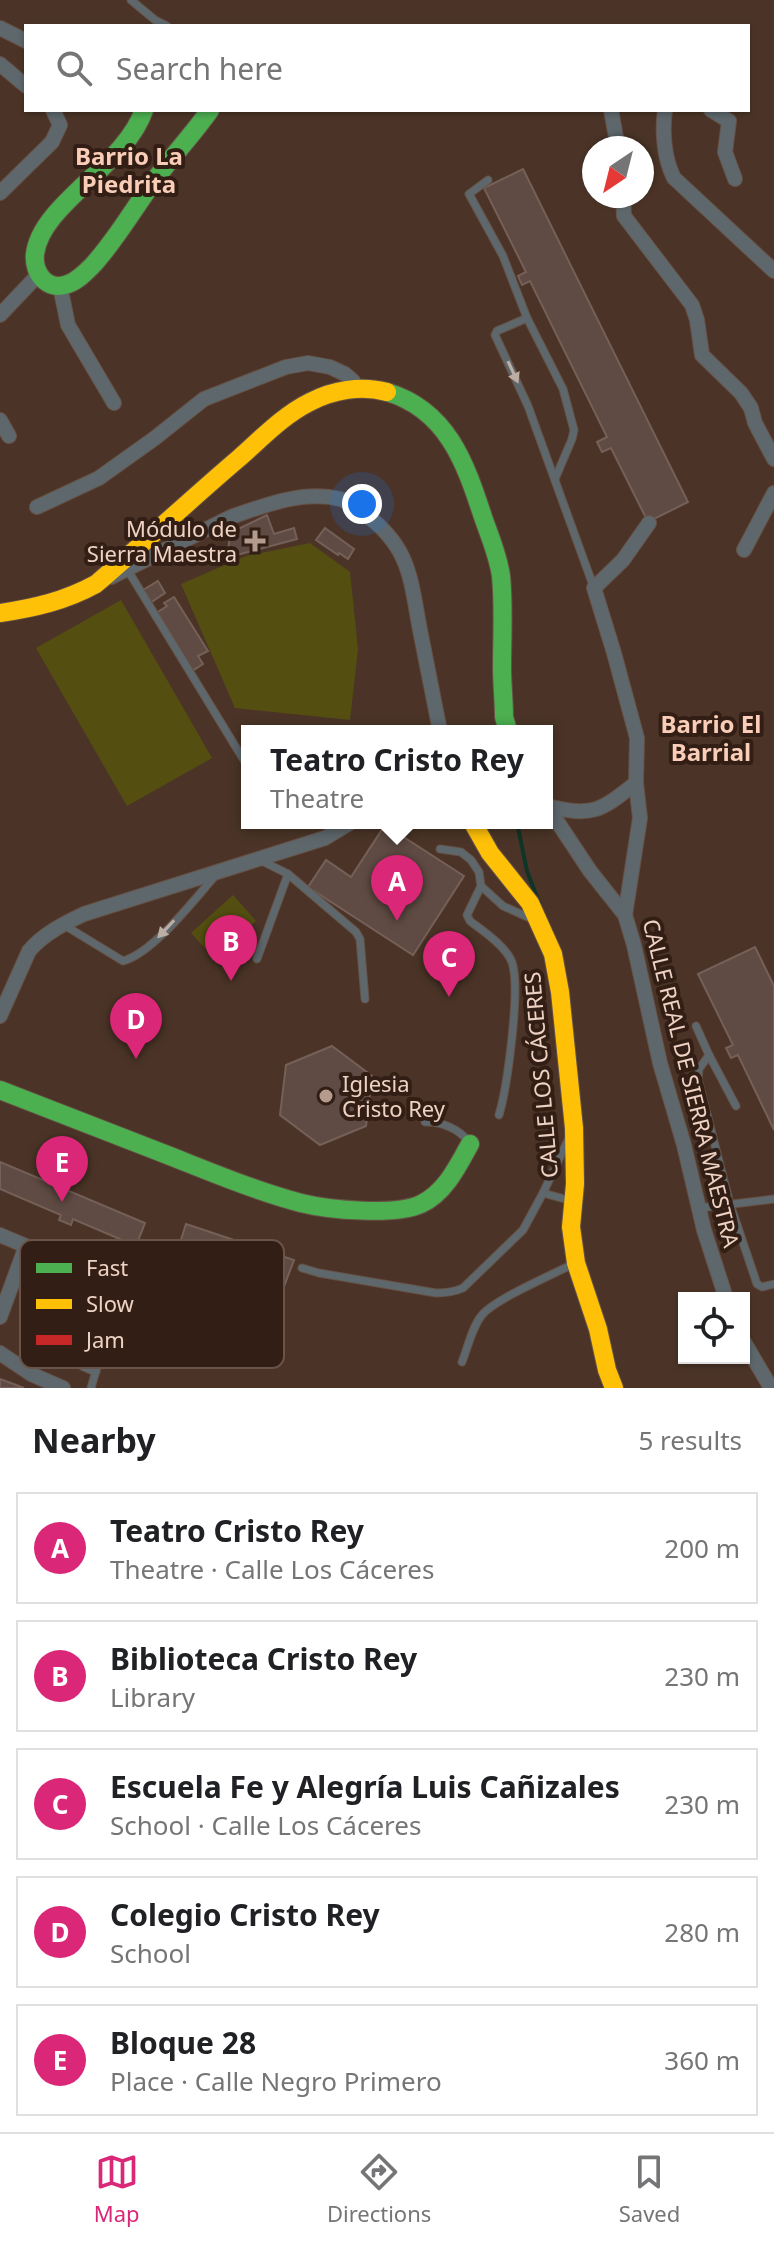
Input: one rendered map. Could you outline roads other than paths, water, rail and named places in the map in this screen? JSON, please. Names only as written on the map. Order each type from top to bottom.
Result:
[{"type":"street","points":[[0,28],[24,40]]},
{"type":"street","points":[[0,64],[24,84]]},
{"type":"street","points":[[0,193],[59,132],[60,125],[54,112]]},
{"type":"street","points":[[143,112],[127,142],[47,225],[35,259],[38,275],[49,285],[60,286],[76,280],[105,249],[208,112]]},
{"type":"street","points":[[611,112],[616,136]]},
{"type":"street","points":[[665,112],[663,126],[668,167],[674,178],[774,271]]},
{"type":"street","points":[[714,112],[729,121],[725,152],[735,179]]},
{"type":"street","points":[[624,208],[624,216],[692,305],[702,355],[741,393],[774,459]]},
{"type":"street","points":[[0,315],[38,275]]},
{"type":"street","points":[[60,286],[68,325],[114,403]]},
{"type":"street","points":[[37,507],[99,478],[204,399],[286,367],[308,363],[330,367],[353,381],[355,389]]},
{"type":"street","points":[[96,584],[191,498],[295,411],[331,393],[355,389],[394,393],[424,407],[441,425],[469,476],[499,564],[504,614],[506,725]]},
{"type":"street","points":[[0,420],[9,436]]},
{"type":"street","points":[[744,550],[774,493]]},
{"type":"street","points":[[0,613],[56,604],[78,595],[249,510],[307,497],[343,499],[389,534],[402,554],[413,581],[439,725]]},
{"type":"street","points":[[625,915],[640,818],[636,783],[637,738],[594,588],[623,560],[649,523]]},
{"type":"street","points":[[553,807],[583,811],[599,809],[636,783]]},
{"type":"street","name":"CALLE REAL DE SIERRA MAESTRA","points":[[553,815],[590,871],[625,915],[708,1247],[724,1292]]},
{"type":"street","points":[[0,1016],[29,951],[36,942],[63,925],[84,914],[325,838],[340,829]]},
{"type":"street","name":"CALLE LOS CÁCERES","points":[[476,829],[490,853],[530,903],[553,954],[574,1128],[571,1227],[576,1263],[614,1388]]},
{"type":"street","points":[[0,1090],[232,1180],[323,1207],[396,1211],[421,1204],[432,1198],[453,1174],[470,1144]]},
{"type":"street","points":[[0,1235],[20,1243]]},
{"type":"street","points":[[0,1317],[20,1262]]},
{"type":"street","points":[[750,1352],[771,1388]]},
{"type":"street","points":[[0,1353],[20,1368]]},
{"type":"street","points":[[20,1368],[63,1388]]},
{"type":"lane","points":[[131,0],[163,24]]},
{"type":"lane","points":[[488,180],[469,194],[503,256],[527,318],[563,389],[573,420],[572,439],[555,479]]},
{"type":"lane","points":[[527,318],[497,331],[495,335],[528,406],[594,588]]},
{"type":"lane","points":[[127,569],[241,755]]},
{"type":"lane","points":[[440,849],[461,852],[479,872],[481,886],[467,915],[509,956],[515,970],[510,1052],[505,1097],[499,1115]]},
{"type":"lane","points":[[258,859],[288,874],[356,932],[360,939],[365,999]]},
{"type":"lane","points":[[63,925],[123,961],[132,959],[159,937],[219,872]]},
{"type":"lane","points":[[257,959],[288,874]]},
{"type":"lane","points":[[481,886],[503,906],[539,922]]},
{"type":"lane","points":[[696,1026],[736,1106]]},
{"type":"lane","points":[[709,1055],[699,1069],[698,1079],[730,1204],[757,1284],[762,1287],[774,1284]]},
{"type":"lane","points":[[425,1122],[451,1127],[467,1138],[470,1144]]},
{"type":"lane","points":[[302,1268],[449,1293],[463,1288],[523,1230],[574,1128]]},
{"type":"lane","points":[[543,1193],[574,1201]]},
{"type":"lane","points":[[699,1208],[774,1199]]},
{"type":"lane","points":[[462,1362],[484,1312],[576,1263]]},
{"type":"lane","points":[[85,1368],[96,1372]]},
{"type":"lane","points":[[91,1388],[97,1368]]},
{"type":"waterway","points":[[518,829],[527,871],[540,905]]},
{"type":"place","name":"Módulo de Sierra Maestra","points":[[255,541]]},
{"type":"place","name":"Teatro Cristo Rey","points":[[397,921]]},
{"type":"place","name":"Biblioteca Cristo Rey","points":[[231,981]]},
{"type":"place","name":"Escuela Fe y Alegría Luis Cañizales","points":[[449,997]]},
{"type":"place","name":"Colegio Cristo Rey","points":[[136,1059]]},
{"type":"place","name":"Iglesia Cristo Rey","points":[[326,1096]]},
{"type":"place","name":"Bloque 28","points":[[62,1202]]},
{"type":"district","name":"Barrio La Piedrita","points":[[129,169]]},
{"type":"district","name":"Barrio El Barrial","points":[[711,737]]}]
